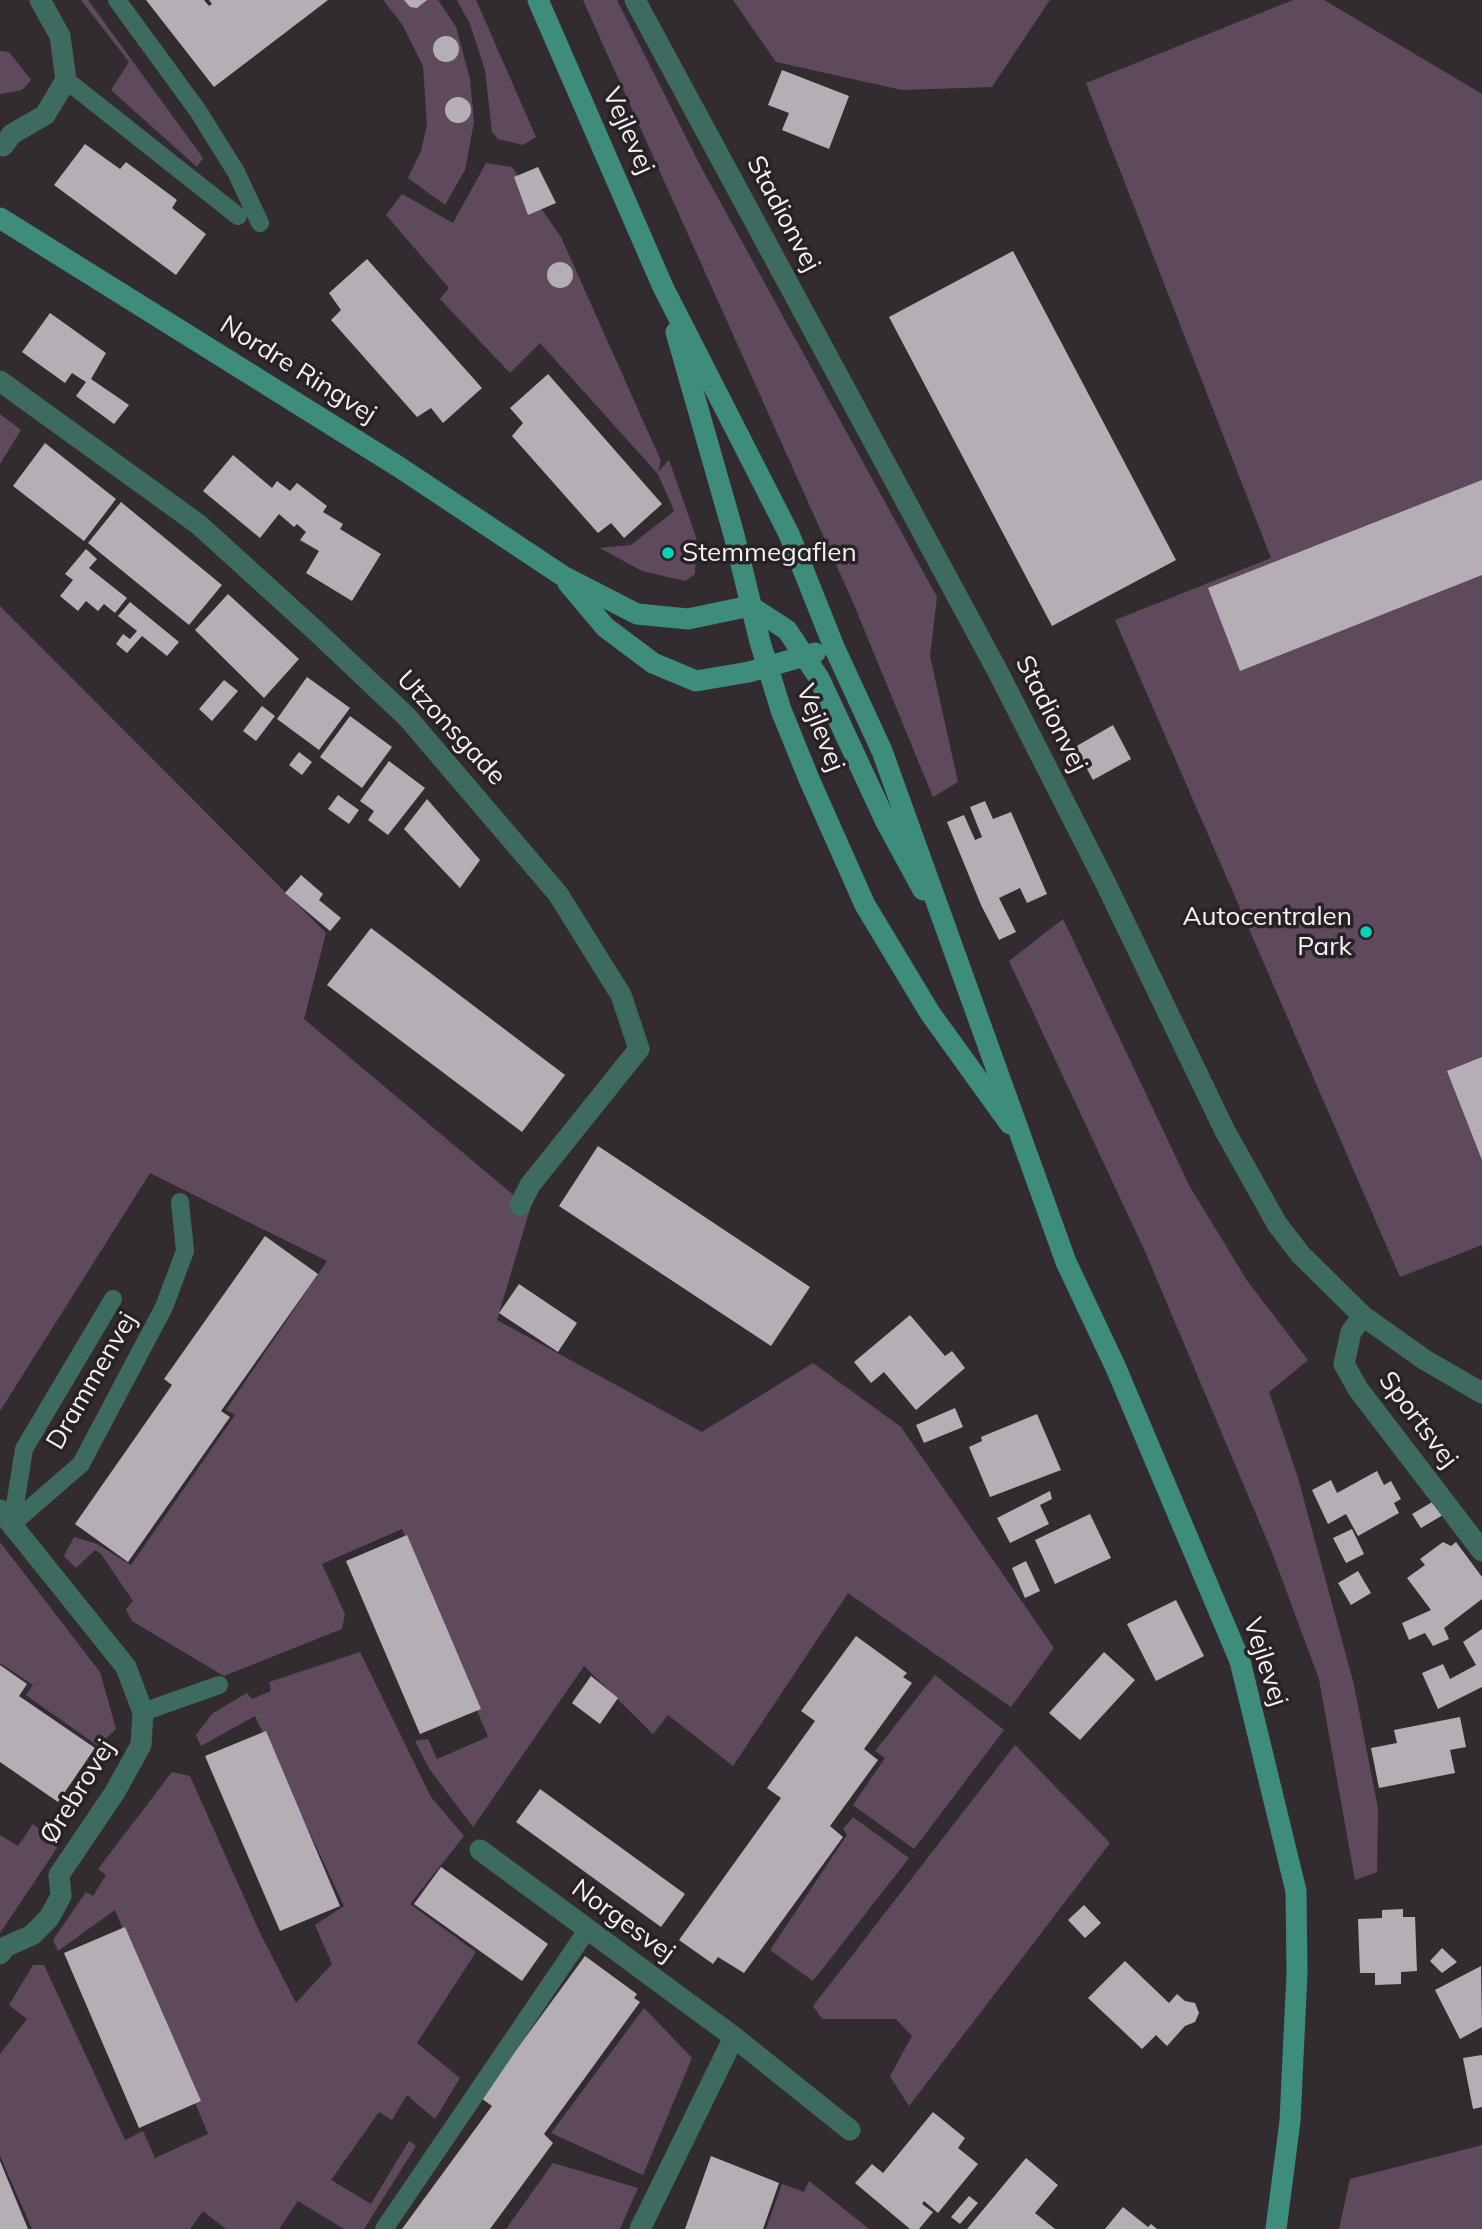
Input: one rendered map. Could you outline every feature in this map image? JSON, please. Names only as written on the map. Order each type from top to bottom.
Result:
[{"type":"main road","name":"Vejlevej","points":[[538,0],[663,287],[789,534],[834,647],[882,751],[956,950],[1066,1262],[1116,1368],[1241,1661],[1274,1789],[1296,1891],[1297,1973],[1290,2121],[1276,2229]]},
{"type":"main road","name":"Nordre Ringvej","points":[[0,218],[399,467],[563,576],[637,614],[688,619],[750,606]]},
{"type":"main road","name":"Vejlevej","points":[[663,287],[734,535],[750,606],[768,667],[804,768],[865,905],[930,1013],[1026,1146]]},
{"type":"main road","name":"Nordre Ringvej","points":[[563,576],[605,626],[664,667],[696,681],[768,667],[834,647]]},
{"type":"main road","points":[[750,606],[787,630],[819,678],[886,822],[956,950]]},
{"type":"street","points":[[3,146],[12,134],[45,115],[66,80],[60,36],[40,0]]},
{"type":"street","name":"Stadionvej","points":[[635,0],[997,670],[1250,1178],[1277,1224],[1301,1255],[1363,1316],[1425,1360],[1482,1393]]},
{"type":"street","name":"Utzonsgade","points":[[0,381],[198,524],[326,640],[407,717],[558,894],[621,995],[639,1049],[530,1185],[520,1205]]},
{"type":"street","name":"Sportsvej","points":[[1363,1316],[1351,1332],[1343,1364],[1358,1389],[1482,1551]]},
{"type":"street","name":"Ørebrovej","points":[[0,1954],[5,1947],[32,1935],[49,1918],[61,1896],[60,1875],[115,1792],[141,1745],[143,1712],[126,1667],[6,1517]]},
{"type":"street","name":"Norgesvej","points":[[480,1850],[734,2037],[850,2130]]},
{"type":"street","points":[[640,2229],[734,2037]]},
{"type":"lane","points":[[117,0],[198,111],[236,172],[260,223]]},
{"type":"lane","points":[[66,80],[238,216]]},
{"type":"lane","name":"Drammenvej","points":[[6,1517],[81,1464],[164,1307],[186,1251],[180,1202]]},
{"type":"lane","name":"Drammenvej","points":[[6,1517],[24,1449],[113,1299]]},
{"type":"lane","points":[[143,1712],[219,1685]]},
{"type":"lane","points":[[384,2229],[587,1930]]},
{"type":"shaded area","points":[[81,0],[88,0],[203,158],[197,167],[111,90],[129,62]]},
{"type":"shaded area","points":[[383,0],[438,0],[456,27],[470,79],[474,122],[465,170],[445,205],[408,178],[421,151],[427,125],[423,66],[402,24]]},
{"type":"shaded area","points":[[457,0],[476,0],[536,137],[523,145],[498,139],[492,132],[485,70],[470,24]]},
{"type":"shaded area","points":[[583,0],[617,0],[701,167],[937,597],[930,656],[958,782],[933,797],[852,600]]},
{"type":"shaded area","points":[[733,0],[1050,0],[992,87],[902,90],[776,62]]},
{"type":"shaded area","points":[[1293,0],[1324,0],[1482,94],[1482,1245],[1400,1277],[1115,620],[1271,558],[1086,83]]},
{"type":"shaded area","points":[[0,51],[9,52],[31,80],[22,90],[0,94]]},
{"type":"shaded area","points":[[486,163],[512,167],[561,237],[661,461],[658,472],[669,460],[696,537],[695,574],[685,581],[642,571],[600,548],[631,545],[674,511],[658,474],[540,343],[510,373],[440,299],[449,288],[386,215],[402,194],[453,223]]},
{"type":"shaded area","points":[[0,414],[21,430],[0,464]]},
{"type":"shaded area","points":[[0,606],[326,933],[304,1019],[530,1209],[497,1320],[702,1432],[813,1363],[901,1427],[1054,1648],[1011,1707],[848,1593],[733,1766],[668,1715],[653,1734],[584,1666],[473,1827],[430,1770],[415,1741],[428,1739],[437,1759],[488,1737],[402,1529],[322,1564],[345,1614],[342,1629],[224,1676],[132,1621],[126,1609],[133,1601],[101,1554],[95,1550],[76,1568],[64,1556],[74,1537],[97,1544],[131,1565],[235,1415],[226,1410],[327,1261],[150,1173],[0,1411]]},
{"type":"shaded area","points":[[1063,919],[1190,1187],[1248,1282],[1308,1360],[1269,1392],[1298,1478],[1354,1685],[1378,1809],[1377,1872],[1355,1880],[1319,1679],[1272,1552],[1144,1249],[1009,961]]},
{"type":"shaded area","points":[[0,1542],[100,1672],[116,1729],[98,1746],[26,1695],[33,1685],[0,1663]]},
{"type":"shaded area","points":[[360,1652],[431,1797],[464,1836],[410,1904],[476,1952],[417,2043],[460,2078],[435,2119],[407,2095],[392,2120],[379,2112],[331,2180],[371,2204],[409,2141],[416,2146],[364,2229],[344,2229],[298,2201],[279,2229],[226,2229],[203,2211],[190,2229],[32,2229],[0,2156],[0,2054],[27,2019],[9,2005],[33,1965],[44,1965],[125,2140],[143,2131],[155,2158],[208,2134],[115,1910],[58,1951],[53,1940],[86,1892],[93,1896],[106,1875],[98,1869],[172,1772],[190,1776],[260,1933],[296,2003],[332,1964],[315,1925],[344,1906],[255,1716],[201,1746],[196,1735],[213,1713],[247,1693],[252,1699],[271,1691],[269,1682]]},
{"type":"shaded area","points":[[935,1675],[1004,1730],[914,1849],[853,1805],[885,1758],[875,1751]]},
{"type":"shaded area","points":[[1015,1745],[1110,1843],[909,2106],[890,2076],[912,2036],[896,2019],[822,2019],[813,2006]]},
{"type":"shaded area","points":[[853,1817],[909,1858],[813,1981],[770,1950],[847,1835],[843,1829]]},
{"type":"shaded area","points":[[33,1824],[50,1838],[57,1848],[0,1933],[0,1835],[18,1846]]},
{"type":"shaded area","points":[[644,2008],[692,2058],[643,2175],[551,2133]]},
{"type":"shaded area","points":[[1482,2145],[1482,2229],[1339,2229],[1350,2179]]},
{"type":"shaded area","points":[[553,2163],[638,2188],[620,2229],[506,2229]]},
{"type":"shaded area","points":[[809,2181],[869,2229],[766,2229],[782,2184],[804,2192]]},
{"type":"building","points":[[146,0],[204,0],[209,6],[212,4],[209,0],[328,0],[214,87]]},
{"type":"building","points":[[404,0],[427,0],[417,8],[410,7]]},
{"type":"building","points":[[446,36],[455,40],[459,49],[455,58],[446,62],[437,58],[433,49],[437,40]]},
{"type":"building","points":[[782,70],[849,96],[829,149],[782,130],[789,113],[768,105]]},
{"type":"building","points":[[458,97],[467,101],[471,110],[467,119],[458,123],[449,119],[445,110],[449,101]]},
{"type":"building","points":[[85,144],[120,169],[126,162],[177,200],[172,208],[206,234],[176,275],[54,185]]},
{"type":"building","points":[[538,167],[556,203],[528,215],[514,177]]},
{"type":"building","points":[[1013,251],[1176,560],[1052,626],[889,317]]},
{"type":"building","points":[[367,259],[482,388],[443,423],[431,408],[417,417],[331,320],[341,310],[329,293]]},
{"type":"building","points":[[560,262],[569,266],[573,275],[569,284],[560,288],[551,284],[547,275],[551,266]]},
{"type":"building","points":[[50,313],[106,353],[91,379],[129,405],[114,424],[76,396],[86,382],[72,373],[65,383],[22,352]]},
{"type":"building","points":[[548,374],[662,504],[624,538],[611,523],[598,533],[512,436],[523,423],[510,408]]},
{"type":"building","points":[[45,443],[116,499],[84,541],[13,486]]},
{"type":"building","points":[[233,455],[272,488],[277,481],[290,491],[297,483],[327,506],[323,512],[343,524],[340,529],[381,554],[352,601],[306,573],[319,551],[300,540],[306,532],[297,524],[294,527],[279,514],[260,538],[203,491]]},
{"type":"building","points":[[1482,480],[1482,575],[1240,671],[1208,588]]},
{"type":"building","points":[[121,502],[222,585],[189,625],[88,543]]},
{"type":"building","points":[[86,549],[97,559],[89,568],[127,598],[115,613],[104,604],[98,611],[86,601],[78,611],[60,596],[73,580],[65,574]]},
{"type":"building","points":[[228,594],[299,659],[264,698],[195,630]]},
{"type":"building","points":[[130,602],[179,642],[167,656],[142,636],[127,653],[116,644],[123,634],[130,639],[137,631],[118,616]]},
{"type":"building","points":[[307,677],[350,708],[319,750],[277,719]]},
{"type":"building","points":[[224,680],[238,691],[212,721],[199,709]]},
{"type":"building","points":[[262,706],[275,716],[256,741],[243,731]]},
{"type":"building","points":[[350,716],[392,747],[362,788],[320,757]]},
{"type":"building","points":[[1113,725],[1131,759],[1093,780],[1075,747]]},
{"type":"building","points":[[299,752],[312,762],[302,775],[289,765]]},
{"type":"building","points":[[389,761],[425,788],[388,835],[368,820],[374,811],[360,801]]},
{"type":"building","points":[[338,795],[359,810],[349,824],[328,809]]},
{"type":"building","points":[[427,799],[480,860],[460,888],[404,829]]},
{"type":"building","points":[[985,801],[993,819],[1011,812],[1047,894],[1027,903],[1020,888],[999,898],[1016,932],[999,940],[981,905],[947,822],[964,815],[975,840],[982,837],[970,807]]},
{"type":"building","points":[[301,875],[323,894],[319,900],[341,918],[330,931],[285,893]]},
{"type":"building","points":[[371,928],[565,1075],[522,1132],[327,985]]},
{"type":"building","points":[[1482,1057],[1482,1160],[1447,1071]]},
{"type":"building","points":[[598,1146],[810,1287],[771,1346],[559,1206]]},
{"type":"building","points":[[265,1236],[318,1274],[221,1411],[230,1417],[128,1562],[75,1524],[172,1385],[164,1379]]},
{"type":"building","points":[[519,1284],[577,1323],[558,1352],[499,1313]]},
{"type":"building","points":[[910,1315],[945,1356],[952,1351],[965,1368],[916,1410],[884,1372],[871,1383],[854,1362]]},
{"type":"building","points":[[955,1408],[963,1427],[924,1443],[916,1425]]},
{"type":"building","points":[[1037,1414],[1061,1470],[990,1497],[969,1447],[982,1441],[981,1437]]},
{"type":"building","points":[[1377,1471],[1384,1485],[1391,1481],[1401,1499],[1394,1503],[1399,1513],[1358,1536],[1346,1514],[1328,1524],[1312,1490],[1331,1480],[1337,1493]]},
{"type":"building","points":[[1050,1491],[1052,1499],[1040,1505],[1049,1524],[1010,1543],[997,1518]]},
{"type":"building","points":[[1434,1501],[1443,1515],[1421,1528],[1412,1514]]},
{"type":"building","points":[[1090,1514],[1111,1558],[1055,1584],[1035,1540]]},
{"type":"building","points":[[1352,1529],[1364,1554],[1346,1563],[1333,1538]]},
{"type":"building","points":[[407,1535],[481,1709],[420,1734],[346,1561]]},
{"type":"building","points":[[1443,1542],[1451,1546],[1456,1542],[1482,1577],[1482,1599],[1444,1628],[1449,1639],[1433,1646],[1425,1633],[1409,1640],[1402,1623],[1431,1610],[1407,1578],[1425,1565],[1420,1559]]},
{"type":"building","points":[[1026,1561],[1040,1591],[1025,1598],[1012,1568]]},
{"type":"building","points":[[1358,1571],[1371,1593],[1351,1605],[1338,1583]]},
{"type":"building","points":[[1176,1600],[1204,1656],[1156,1681],[1127,1624]]},
{"type":"building","points":[[1482,1629],[1482,1687],[1438,1709],[1422,1673],[1443,1664],[1450,1679],[1476,1665],[1463,1642]]},
{"type":"building","points":[[856,1636],[907,1673],[903,1677],[912,1683],[864,1749],[878,1760],[830,1826],[843,1837],[744,1973],[718,1957],[713,1964],[679,1940],[781,1798],[767,1788],[815,1721],[801,1711]]},
{"type":"building","points":[[1104,1652],[1135,1680],[1080,1740],[1049,1713]]},
{"type":"building","points":[[0,1665],[27,1684],[19,1696],[95,1748],[58,1802],[0,1762]]},
{"type":"building","points":[[591,1676],[618,1698],[600,1724],[572,1703]]},
{"type":"building","points":[[1460,1717],[1466,1747],[1450,1750],[1455,1773],[1379,1788],[1371,1748],[1397,1743],[1394,1730]]},
{"type":"building","points":[[266,1731],[340,1906],[280,1931],[205,1756]]},
{"type":"building","points":[[540,1789],[685,1894],[661,1927],[516,1822]]},
{"type":"building","points":[[441,1867],[548,1944],[522,1981],[414,1904]]},
{"type":"building","points":[[1084,1905],[1101,1923],[1085,1938],[1068,1920]]},
{"type":"building","points":[[1403,1909],[1403,1917],[1415,1917],[1417,1971],[1401,1972],[1401,1984],[1375,1985],[1375,1973],[1360,1973],[1358,1919],[1382,1918],[1382,1910]]},
{"type":"building","points":[[125,1927],[201,2101],[139,2128],[64,1953]]},
{"type":"building","points":[[1442,1948],[1457,1962],[1442,1973],[1430,1961]]},
{"type":"building","points":[[585,1956],[637,1994],[634,1998],[640,2002],[544,2134],[553,2143],[490,2229],[402,2229],[492,2106],[481,2098]]},
{"type":"building","points":[[1125,1961],[1169,2003],[1177,1994],[1185,2001],[1195,2003],[1199,2013],[1195,2022],[1185,2026],[1167,2046],[1156,2035],[1142,2049],[1088,1998]]},
{"type":"building","points":[[1481,1966],[1482,2027],[1460,2039],[1435,1990]]},
{"type":"building","points":[[1482,2055],[1482,2107],[1473,2109],[1463,2058]]},
{"type":"building","points":[[933,2112],[965,2138],[958,2148],[978,2164],[938,2213],[924,2201],[922,2204],[933,2212],[919,2229],[910,2229],[855,2183],[872,2164],[883,2173]]},
{"type":"building","points":[[711,2156],[779,2183],[763,2229],[685,2229]]},
{"type":"building","points":[[1026,2158],[1058,2185],[1035,2213],[1055,2229],[967,2229]]},
{"type":"building","points":[[0,2161],[28,2229],[0,2229]]},
{"type":"building","points":[[969,2196],[978,2203],[960,2224],[951,2217]]},
{"type":"building","points":[[1123,2207],[1148,2227],[1151,2224],[1157,2229],[1105,2229]]},
{"type":"place","name":"Stemmegaflen","points":[[668,553]]},
{"type":"place","name":"Autocentralen Park","points":[[1366,932]]}]
